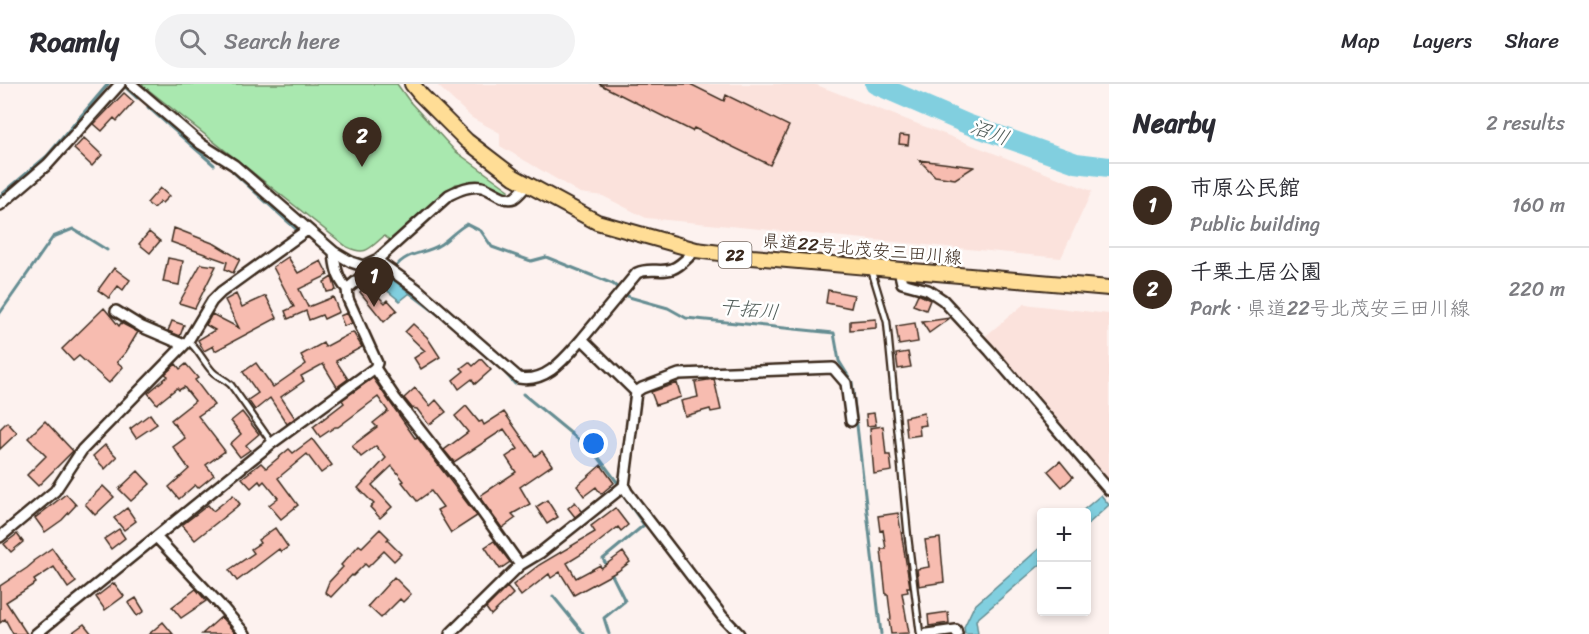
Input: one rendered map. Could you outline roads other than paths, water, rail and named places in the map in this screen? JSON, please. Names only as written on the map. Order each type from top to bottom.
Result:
[{"type":"main road","name":"県道22号北茂安三田川線","points":[[412,84],[467,141],[514,177],[597,222],[696,250],[871,268],[1109,288]]},
{"type":"street","points":[[0,205],[48,164],[120,84]]},
{"type":"street","points":[[131,84],[201,144],[234,165],[334,252],[363,266],[378,259],[449,195],[458,190],[482,187],[508,198],[514,197],[528,184]]},
{"type":"street","points":[[0,537],[56,491],[82,450],[186,343],[212,301],[221,292],[307,230]]},
{"type":"street","points":[[378,259],[417,289],[519,378],[526,380],[546,375],[558,367],[637,273],[645,269],[675,268],[696,250]]},
{"type":"street","points":[[36,634],[272,443],[375,368],[377,363],[348,298],[347,289],[335,266],[334,252]]},
{"type":"street","points":[[347,289],[365,274],[363,266]]},
{"type":"street","points":[[899,270],[902,283],[928,290],[943,300],[990,351],[1109,490]]},
{"type":"street","points":[[116,311],[142,327],[186,343]]},
{"type":"street","points":[[582,339],[636,392]]},
{"type":"street","points":[[375,368],[520,565]]},
{"type":"street","points":[[450,634],[520,565],[540,553],[624,486],[636,392],[642,388],[679,374],[833,368],[846,383],[851,422]]},
{"type":"street","points":[[624,486],[722,616],[739,634]]},
{"type":"street","points":[[157,538],[224,608],[244,634]]},
{"type":"street","points":[[927,634],[956,630],[957,634]]},
{"type":"lane","points":[[871,268],[887,322],[920,634]]},
{"type":"lane","points":[[186,343],[194,346],[214,374],[223,377],[231,385],[272,443]]},
{"type":"water","points":[[383,272],[410,293],[400,301],[373,279]]},
{"type":"water","points":[[1101,495],[1109,505],[1091,521],[1091,508],[1086,508]]},
{"type":"water","points":[[1037,551],[1037,567],[976,620],[978,634],[965,634],[964,627],[974,606]]},
{"type":"waterway","points":[[0,196],[47,156],[108,84]]},
{"type":"waterway","name":"沼川","points":[[875,84],[967,124],[1076,163],[1109,167]]},
{"type":"waterway","points":[[126,88],[137,98]]},
{"type":"waterway","points":[[148,107],[214,165]]},
{"type":"waterway","points":[[233,172],[297,230]]},
{"type":"waterway","name":"干拓川","points":[[395,268],[410,256],[441,244],[467,224],[481,231],[492,247],[531,261],[546,257],[613,284],[629,297],[668,308],[686,318],[834,333],[839,361],[852,382],[881,634]]},
{"type":"waterway","points":[[0,313],[53,237],[73,229],[107,250]]},
{"type":"waterway","points":[[410,293],[452,325]]},
{"type":"waterway","points":[[488,357],[497,366]]},
{"type":"waterway","points":[[506,374],[515,384]]},
{"type":"waterway","points":[[523,394],[596,454],[617,482]]},
{"type":"waterway","points":[[607,566],[603,559],[644,525],[624,497]]},
{"type":"waterway","points":[[609,634],[604,618],[625,601],[610,571]]},
{"type":"waterway","points":[[553,596],[584,634]]},
{"type":"place","name":"千栗土居公園","points":[[362,167]]},
{"type":"place","name":"市原公民館","points":[[374,307]]}]
